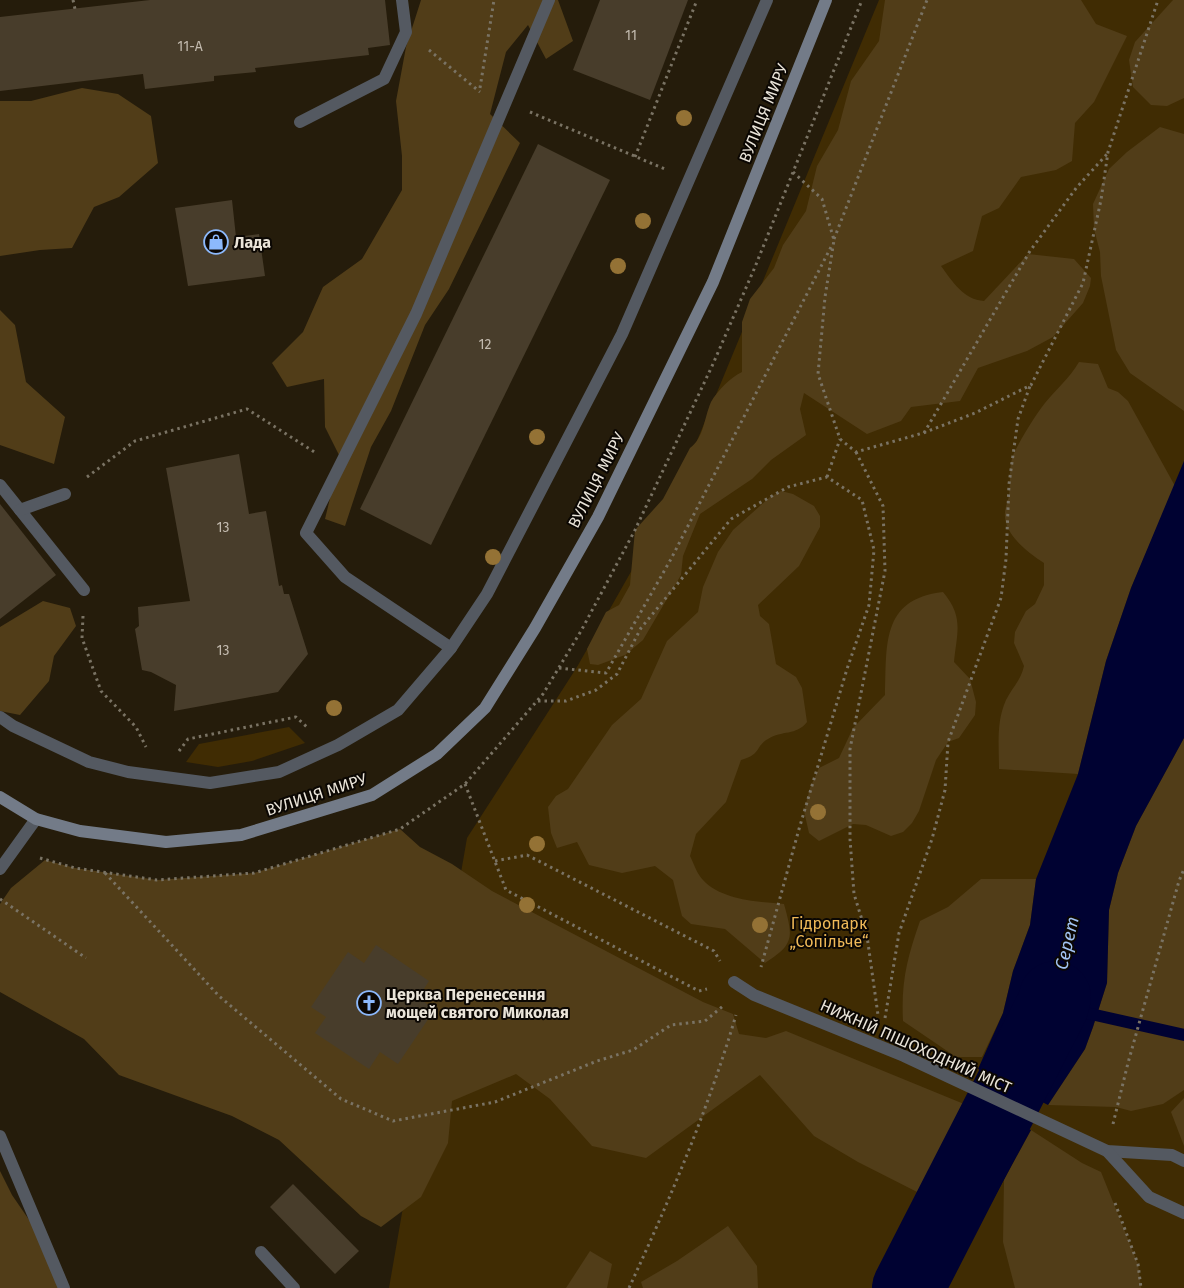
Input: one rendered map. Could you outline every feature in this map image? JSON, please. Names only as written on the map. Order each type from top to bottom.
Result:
[{"type":"main road","name":"ВУЛИЦЯ МИРУ","points":[[0,797],[36,819],[80,831],[166,842],[241,835],[372,795],[437,754],[485,708],[535,628],[598,517],[713,282],[826,0]]},
{"type":"street","points":[[300,122],[384,79],[406,32],[402,0]]},
{"type":"street","points":[[451,648],[345,577],[306,533],[416,314],[549,0]]},
{"type":"street","points":[[0,717],[13,726],[88,762],[128,772],[210,783],[279,772],[331,748],[398,710],[451,648],[487,594],[622,334],[767,0]]},
{"type":"street","points":[[0,485],[84,590]]},
{"type":"street","points":[[20,510],[65,494]]},
{"type":"street","points":[[0,869],[36,819]]},
{"type":"street","name":"НИЖНІЙ ПІШОХОДНИЙ МІСТ","points":[[744,989],[904,1056],[1107,1151]]},
{"type":"street","points":[[0,1136],[64,1288]]},
{"type":"street","points":[[1107,1151],[1172,1155],[1184,1161]]},
{"type":"street","points":[[1107,1151],[1149,1197],[1184,1213]]},
{"type":"street","points":[[261,1252],[294,1288]]},
{"type":"path","points":[[74,0],[75,9]]},
{"type":"path","points":[[476,100],[479,92],[494,0]]},
{"type":"path","points":[[635,157],[697,0]]},
{"type":"path","points":[[559,668],[606,673],[671,559],[834,240],[927,0]]},
{"type":"path","points":[[880,1046],[899,933],[932,839],[946,790],[948,742],[1001,598],[1006,559],[1009,484],[1018,419],[1031,386],[1083,283],[1102,200],[1108,152],[1158,0]]},
{"type":"path","points":[[450,67],[479,92]]},
{"type":"path","points":[[540,116],[667,170]]},
{"type":"path","points":[[923,433],[1030,251],[1077,187],[1108,152]]},
{"type":"path","points":[[793,172],[822,199],[834,240],[825,297],[818,374],[840,439],[856,452],[883,506],[886,571],[850,749],[850,839],[854,894],[867,936],[876,991],[880,1046]]},
{"type":"path","points":[[856,452],[923,433],[975,413],[1031,386]]},
{"type":"path","points":[[65,494],[135,441],[247,409],[338,468]]},
{"type":"path","points":[[827,477],[840,439]]},
{"type":"path","points":[[537,701],[566,701],[596,690],[617,674],[641,628],[731,519],[788,487],[827,477],[862,500],[874,550],[869,605],[847,669],[802,819],[744,989],[719,1072],[681,1172],[629,1288]]},
{"type":"path","points":[[84,590],[82,638],[101,691],[136,727],[161,776],[188,739],[296,717],[331,748]]},
{"type":"path","points":[[465,784],[506,890],[699,991]]},
{"type":"path","points":[[495,861],[527,855],[714,951],[744,989]]},
{"type":"path","points":[[1107,1151],[1128,1063],[1178,881],[1184,869]]},
{"type":"path","points":[[105,872],[227,1002],[340,1099],[393,1121],[495,1102],[597,1061],[633,1050],[671,1025],[706,1021],[744,989]]},
{"type":"path","points":[[0,899],[86,958]]},
{"type":"path","points":[[1112,1197],[1138,1264],[1141,1288]]},
{"type":"green space","name":"Гідропарк „Сопільче“","points":[[879,0],[1184,0],[1184,1288],[389,1288],[467,838],[577,667],[675,494]]},
{"type":"green space","points":[[289,727],[305,743],[252,761],[218,767],[186,762],[199,744]]},
{"type":"shaded area","points":[[421,0],[558,0],[573,41],[546,59],[528,25],[506,52],[490,114],[520,143],[449,289],[425,325],[391,411],[371,447],[345,526],[325,519],[340,457],[325,427],[324,379],[287,387],[272,363],[303,332],[323,287],[362,259],[402,190],[402,156],[396,101],[406,47]]},
{"type":"shaded area","points":[[885,0],[1081,0],[1096,24],[1127,36],[1094,102],[1075,123],[1072,161],[1056,170],[1021,177],[999,208],[982,216],[973,251],[941,266],[959,289],[970,297],[984,301],[1028,254],[1074,259],[1091,278],[1083,303],[1053,337],[1027,351],[978,368],[960,401],[911,407],[901,421],[867,434],[804,393],[800,409],[806,435],[771,460],[752,479],[700,514],[683,556],[681,575],[643,640],[625,655],[598,665],[590,664],[587,649],[606,612],[619,605],[630,585],[635,530],[663,499],[690,448],[698,439],[711,402],[729,381],[742,372],[742,322],[750,299],[774,268],[783,245],[806,211],[817,166],[838,130],[851,81],[879,41]]},
{"type":"shaded area","points":[[1173,0],[1184,0],[1184,98],[1167,106],[1151,105],[1133,87],[1129,60],[1135,42]]},
{"type":"shaded area","points":[[82,88],[118,94],[151,116],[158,163],[119,197],[94,207],[72,248],[40,250],[0,256],[0,101],[31,101]]},
{"type":"shaded area","points":[[1160,127],[1184,134],[1184,411],[1130,373],[1116,350],[1101,276],[1100,252],[1094,229],[1093,204],[1109,169],[1127,152]]},
{"type":"shaded area","points":[[0,310],[15,325],[26,382],[65,417],[54,464],[0,445]]},
{"type":"shaded area","points":[[1079,362],[1098,364],[1108,388],[1118,392],[1128,401],[1175,486],[1131,588],[1106,661],[1078,774],[999,769],[999,734],[1003,708],[1019,680],[1024,666],[1014,643],[1015,632],[1026,611],[1035,604],[1044,585],[1044,563],[1019,543],[1006,524],[1005,514],[1009,495],[1011,463],[1014,453],[1028,427]]},
{"type":"shaded area","points":[[781,491],[793,494],[814,506],[820,516],[820,527],[799,566],[758,605],[760,616],[769,624],[776,664],[796,677],[802,688],[807,722],[794,731],[773,736],[761,744],[755,753],[741,760],[726,802],[696,834],[690,856],[701,878],[720,892],[741,899],[784,904],[789,924],[789,939],[787,945],[782,950],[765,963],[725,929],[691,924],[682,916],[673,880],[655,866],[622,873],[589,865],[577,842],[557,848],[551,833],[548,807],[556,796],[568,789],[612,725],[641,699],[667,641],[698,612],[703,587],[718,552],[733,530],[770,497]]},
{"type":"shaded area","points":[[943,592],[954,609],[958,625],[954,662],[970,679],[976,702],[975,715],[959,738],[948,742],[936,760],[919,811],[912,823],[903,832],[891,836],[866,825],[853,824],[819,841],[809,833],[804,811],[810,788],[819,768],[839,758],[853,728],[885,695],[888,643],[891,628],[897,615],[908,604],[923,596]]},
{"type":"shaded area","points":[[43,601],[70,608],[76,626],[54,656],[49,681],[20,715],[0,711],[0,627]]},
{"type":"shaded area","points":[[1184,738],[1184,1090],[1163,1104],[1131,1111],[1116,1107],[1048,1105],[1085,1049],[1107,983],[1109,910],[1118,873],[1136,826]]},
{"type":"shaded area","points":[[400,829],[420,847],[452,864],[492,891],[703,1002],[733,1014],[739,1034],[766,1038],[786,1031],[964,1104],[925,1196],[858,1162],[814,1136],[760,1075],[646,1158],[592,1146],[550,1099],[516,1074],[452,1101],[448,1143],[421,1197],[381,1227],[361,1216],[279,1140],[232,1116],[119,1075],[84,1039],[0,992],[0,904],[11,888],[45,860],[75,868],[157,880],[254,873]]},
{"type":"shaded area","points":[[981,879],[1036,879],[1030,925],[1013,971],[1003,1013],[982,1057],[956,1057],[903,1021],[904,982],[908,959],[920,921],[948,907]]},
{"type":"shaded area","points":[[1184,1098],[1184,1146],[1171,1112]]},
{"type":"shaded area","points":[[1031,1130],[1082,1163],[1101,1172],[1138,1264],[1141,1288],[1015,1288],[1003,1242],[1004,1180]]},
{"type":"shaded area","points":[[0,1171],[12,1195],[36,1230],[64,1288],[0,1288]]},
{"type":"shaded area","points":[[728,1226],[757,1266],[758,1288],[643,1288],[641,1282],[677,1261]]},
{"type":"shaded area","points":[[590,1251],[612,1264],[607,1288],[566,1288]]},
{"type":"water","points":[[1184,461],[1184,738],[1136,826],[1118,873],[1109,910],[1107,983],[1085,1049],[1048,1105],[978,1069],[1003,1013],[1013,971],[1030,925],[1036,879],[1078,774],[1106,661],[1131,588]]},
{"type":"water","points":[[964,1104],[1031,1130],[970,1242],[949,1272],[944,1288],[886,1288]]},
{"type":"building","points":[[150,0],[385,0],[390,45],[368,48],[369,55],[255,68],[256,72],[214,76],[214,81],[145,89],[143,74],[0,91],[0,17]]},
{"type":"building","points":[[600,0],[688,0],[650,100],[573,70]]},
{"type":"building","points":[[538,144],[610,180],[431,545],[360,509]]},
{"type":"building","points":[[232,200],[236,237],[259,234],[265,276],[188,286],[175,208]]},
{"type":"building","points":[[239,454],[249,514],[266,511],[279,586],[282,585],[284,594],[289,594],[308,654],[278,692],[174,711],[176,685],[151,672],[142,670],[135,629],[139,626],[138,607],[190,601],[166,468]]},
{"type":"building","points":[[0,504],[56,575],[0,619]]},
{"type":"building","name":"Церква Перенесення мощей святого Миколая","points":[[376,945],[429,981],[418,998],[435,1009],[398,1064],[380,1052],[369,1069],[315,1033],[326,1017],[311,1007],[348,952],[364,963]]},
{"type":"building","points":[[293,1184],[359,1251],[335,1274],[270,1207]]},
{"type":"waterway","name":"Серет","points":[[908,1288],[1053,1005],[1055,997]]},
{"type":"waterway","points":[[1082,1012],[1184,1035]]},
{"type":"place","name":"Лада","points":[[216,242]]},
{"type":"place","name":"Церква Перенесення мощей святого Миколая","points":[[369,1003]]}]
